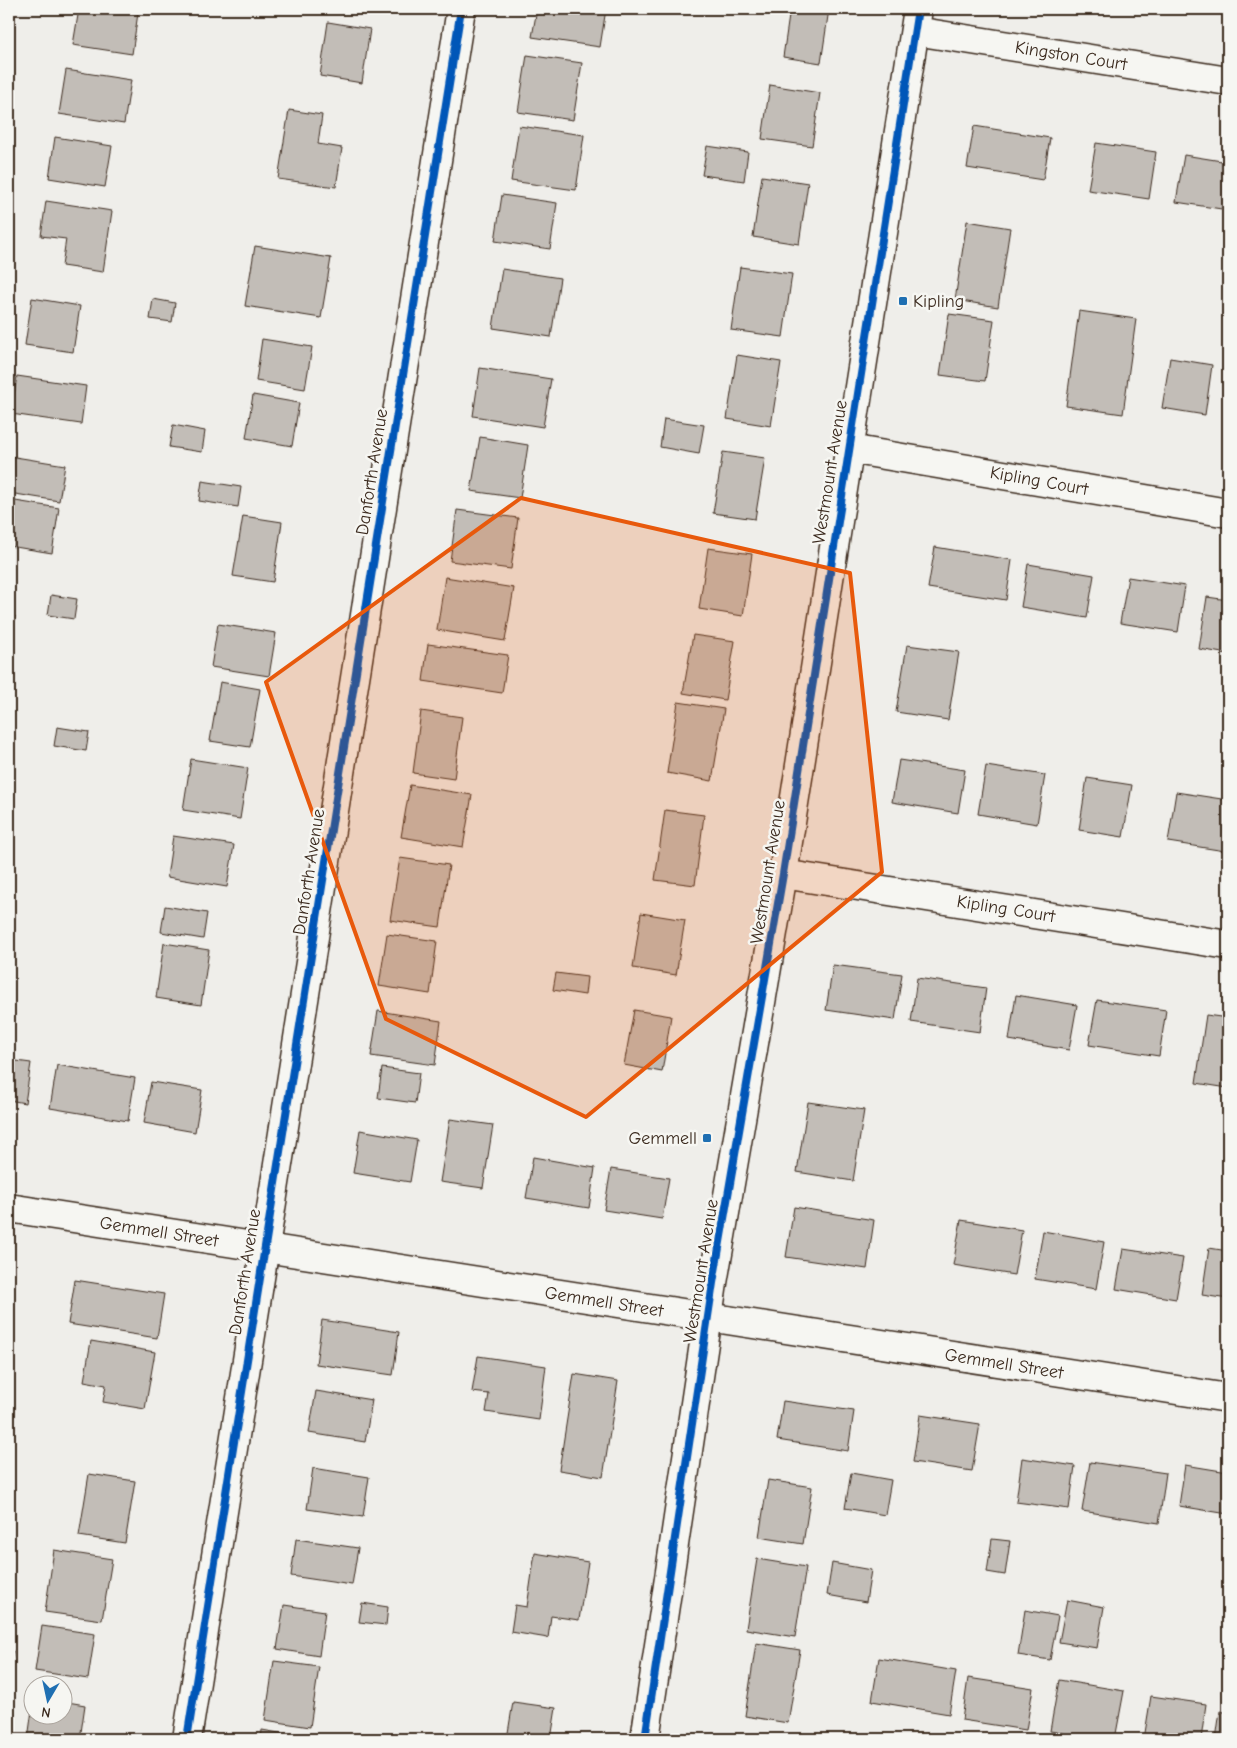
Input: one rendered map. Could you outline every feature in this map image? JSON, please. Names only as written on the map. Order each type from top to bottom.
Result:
[{"type":"street","name":"Danforth Avenue","points":[[187,1739],[461,9]]},
{"type":"street","name":"Kingston Court","points":[[916,20],[1228,80]]},
{"type":"street","name":"Westmount Avenue","points":[[645,1739],[716,1267],[783,874],[916,20]]},
{"type":"street","name":"Kipling Court","points":[[849,449],[1228,513]]},
{"type":"street","name":"Kipling Court","points":[[783,874],[1228,945]]},
{"type":"street","name":"Gemmell Street","points":[[9,1208],[1228,1398]]},
{"type":"highlighted area","points":[[521,498],[850,573],[882,872],[586,1117],[386,1019],[266,682]]},
{"type":"building","points":[[79,9],[109,9],[138,13],[132,54],[73,45]]},
{"type":"building","points":[[537,9],[606,9],[600,47],[532,37]]},
{"type":"building","points":[[790,9],[829,9],[821,63],[783,57]]},
{"type":"building","points":[[328,22],[370,29],[362,83],[320,76]]},
{"type":"building","points":[[527,55],[582,63],[573,120],[518,112]]},
{"type":"building","points":[[66,70],[131,80],[124,124],[59,114]]},
{"type":"building","points":[[770,85],[820,93],[812,146],[762,139]]},
{"type":"building","points":[[289,110],[322,115],[318,144],[342,148],[336,187],[278,179]]},
{"type":"building","points":[[519,126],[584,135],[576,190],[511,181]]},
{"type":"building","points":[[974,126],[1050,138],[1043,180],[967,168]]},
{"type":"building","points":[[55,137],[112,146],[105,187],[49,178]]},
{"type":"building","points":[[1096,143],[1156,152],[1149,199],[1088,190]]},
{"type":"building","points":[[707,146],[748,152],[744,181],[702,175]]},
{"type":"building","points":[[1184,155],[1228,162],[1228,210],[1176,202]]},
{"type":"building","points":[[762,176],[808,183],[799,244],[753,237]]},
{"type":"building","points":[[502,195],[557,203],[550,249],[495,241]]},
{"type":"building","points":[[46,201],[112,211],[103,272],[62,266],[66,239],[41,236]]},
{"type":"building","points":[[967,221],[1010,228],[998,307],[955,300]]},
{"type":"building","points":[[255,246],[331,258],[321,318],[245,306]]},
{"type":"building","points":[[740,267],[792,274],[783,337],[731,330]]},
{"type":"building","points":[[502,269],[560,278],[551,337],[493,328]]},
{"type":"building","points":[[32,298],[80,306],[73,352],[25,345]]},
{"type":"building","points":[[153,299],[175,303],[172,322],[150,319]]},
{"type":"building","points":[[1079,311],[1136,319],[1123,414],[1066,406]]},
{"type":"building","points":[[949,314],[994,320],[985,381],[940,375]]},
{"type":"building","points":[[262,339],[312,347],[305,389],[256,381]]},
{"type":"building","points":[[737,355],[781,362],[771,426],[727,419]]},
{"type":"building","points":[[1170,358],[1212,365],[1205,415],[1162,408]]},
{"type":"building","points":[[480,368],[551,379],[543,427],[473,416]]},
{"type":"building","points":[[17,376],[86,386],[81,424],[11,414]]},
{"type":"building","points":[[253,395],[299,403],[292,446],[246,438]]},
{"type":"building","points":[[664,419],[704,425],[699,454],[660,447]]},
{"type":"building","points":[[173,425],[205,431],[202,452],[169,447]]},
{"type":"building","points":[[480,437],[528,445],[520,498],[471,491]]},
{"type":"building","points":[[723,452],[765,458],[755,519],[713,513]]},
{"type":"building","points":[[9,456],[65,465],[59,501],[9,493]]},
{"type":"building","points":[[202,481],[241,487],[238,507],[199,501]]},
{"type":"building","points":[[9,500],[59,508],[52,553],[9,546]]},
{"type":"building","points":[[457,510],[518,518],[511,569],[450,561]]},
{"type":"building","points":[[243,516],[282,522],[273,582],[233,576]]},
{"type":"building","points":[[935,547],[1012,560],[1006,600],[928,588]]},
{"type":"building","points":[[708,548],[752,554],[743,616],[699,609]]},
{"type":"building","points":[[1028,564],[1094,575],[1087,618],[1021,607]]},
{"type":"building","points":[[445,577],[514,588],[505,641],[437,630]]},
{"type":"building","points":[[1128,577],[1185,586],[1178,632],[1120,623]]},
{"type":"building","points":[[51,595],[77,599],[74,619],[48,615]]},
{"type":"building","points":[[1207,597],[1228,600],[1228,654],[1199,649]]},
{"type":"building","points":[[9,615],[15,616],[9,653]]},
{"type":"building","points":[[218,624],[276,633],[269,676],[211,667]]},
{"type":"building","points":[[693,635],[735,641],[725,700],[683,693]]},
{"type":"building","points":[[428,644],[508,655],[502,693],[423,681]]},
{"type":"building","points":[[907,645],[959,652],[948,720],[896,712]]},
{"type":"building","points":[[220,682],[260,689],[250,747],[210,741]]},
{"type":"building","points":[[678,702],[724,709],[712,781],[667,773]]},
{"type":"building","points":[[421,711],[462,717],[454,779],[413,773]]},
{"type":"building","points":[[57,727],[89,732],[86,751],[54,746]]},
{"type":"building","points":[[191,759],[248,768],[240,819],[183,810]]},
{"type":"building","points":[[899,760],[965,770],[958,813],[892,802]]},
{"type":"building","points":[[986,766],[1045,775],[1037,824],[978,814]]},
{"type":"building","points":[[1087,778],[1132,785],[1123,837],[1079,830]]},
{"type":"building","points":[[410,785],[472,795],[463,847],[401,837]]},
{"type":"building","points":[[1176,792],[1228,800],[1228,831],[1225,851],[1168,842]]},
{"type":"building","points":[[665,810],[704,815],[695,885],[655,880]]},
{"type":"building","points":[[173,836],[234,845],[227,887],[167,877]]},
{"type":"building","points":[[400,858],[449,865],[440,927],[390,920]]},
{"type":"building","points":[[165,906],[207,913],[203,939],[161,932]]},
{"type":"building","points":[[641,913],[685,920],[676,975],[633,968]]},
{"type":"building","points":[[387,934],[437,941],[430,994],[379,986]]},
{"type":"building","points":[[164,943],[209,950],[201,1005],[156,998]]},
{"type":"building","points":[[833,965],[902,974],[895,1020],[826,1010]]},
{"type":"building","points":[[556,973],[587,977],[585,995],[553,990]]},
{"type":"building","points":[[917,978],[986,988],[980,1032],[911,1022]]},
{"type":"building","points":[[1016,995],[1077,1005],[1069,1050],[1009,1040]]},
{"type":"building","points":[[1097,1000],[1166,1010],[1159,1056],[1089,1045]]},
{"type":"building","points":[[634,1010],[671,1016],[662,1072],[624,1065]]},
{"type":"building","points":[[378,1011],[441,1021],[435,1065],[371,1056]]},
{"type":"building","points":[[1206,1015],[1228,1018],[1228,1088],[1196,1083]]},
{"type":"building","points":[[9,1060],[31,1063],[25,1103],[9,1100]]},
{"type":"building","points":[[57,1065],[135,1078],[128,1121],[50,1108]]},
{"type":"building","points":[[382,1068],[419,1073],[415,1103],[378,1098]]},
{"type":"building","points":[[151,1082],[202,1090],[195,1132],[144,1123]]},
{"type":"building","points":[[808,1102],[864,1110],[853,1181],[797,1172]]},
{"type":"building","points":[[450,1119],[493,1125],[483,1188],[440,1182]]},
{"type":"building","points":[[360,1130],[417,1140],[410,1182],[353,1173]]},
{"type":"building","points":[[533,1157],[595,1168],[589,1208],[526,1198]]},
{"type":"building","points":[[611,1169],[669,1178],[662,1219],[604,1210]]},
{"type":"building","points":[[794,1207],[874,1220],[867,1269],[786,1257]]},
{"type":"building","points":[[961,1220],[1022,1230],[1014,1275],[953,1265]]},
{"type":"building","points":[[1043,1231],[1104,1242],[1096,1289],[1035,1279]]},
{"type":"building","points":[[1209,1248],[1228,1251],[1228,1299],[1202,1295]]},
{"type":"building","points":[[1123,1249],[1183,1258],[1176,1299],[1116,1289]]},
{"type":"building","points":[[75,1280],[164,1294],[157,1338],[68,1324]]},
{"type":"building","points":[[322,1320],[399,1332],[393,1375],[316,1364]]},
{"type":"building","points":[[91,1341],[155,1352],[145,1409],[103,1402],[106,1385],[84,1381]]},
{"type":"building","points":[[478,1356],[546,1366],[539,1420],[486,1412],[489,1394],[472,1392]]},
{"type":"building","points":[[574,1374],[618,1381],[603,1477],[559,1470]]},
{"type":"building","points":[[316,1391],[372,1400],[365,1442],[309,1433]]},
{"type":"building","points":[[783,1401],[854,1411],[848,1451],[777,1440]]},
{"type":"building","points":[[920,1415],[980,1424],[972,1471],[913,1462]]},
{"type":"building","points":[[1022,1458],[1075,1466],[1069,1509],[1016,1502]]},
{"type":"building","points":[[1090,1462],[1166,1473],[1159,1523],[1082,1511]]},
{"type":"building","points":[[1185,1465],[1228,1472],[1228,1514],[1179,1506]]},
{"type":"building","points":[[313,1468],[369,1477],[363,1517],[307,1509]]},
{"type":"building","points":[[851,1473],[891,1480],[885,1515],[845,1508]]},
{"type":"building","points":[[89,1474],[135,1481],[125,1543],[79,1536]]},
{"type":"building","points":[[768,1480],[812,1487],[803,1544],[759,1537]]},
{"type":"building","points":[[296,1539],[358,1548],[352,1585],[291,1576]]},
{"type":"building","points":[[992,1539],[1010,1541],[1005,1575],[987,1572]]},
{"type":"building","points":[[54,1550],[112,1559],[102,1620],[45,1612]]},
{"type":"building","points":[[535,1553],[588,1562],[579,1620],[551,1616],[548,1638],[511,1632],[515,1605],[527,1607]]},
{"type":"building","points":[[757,1559],[806,1567],[795,1637],[746,1629]]},
{"type":"building","points":[[832,1563],[871,1570],[866,1602],[827,1595]]},
{"type":"building","points":[[1067,1600],[1104,1607],[1097,1648],[1059,1642]]},
{"type":"building","points":[[362,1603],[388,1607],[386,1625],[359,1622]]},
{"type":"building","points":[[284,1605],[325,1611],[319,1656],[277,1649]]},
{"type":"building","points":[[1025,1610],[1058,1616],[1050,1660],[1018,1655]]},
{"type":"building","points":[[42,1626],[95,1634],[88,1679],[35,1671]]},
{"type":"building","points":[[756,1643],[800,1650],[788,1723],[745,1716]]},
{"type":"building","points":[[9,1650],[13,1651],[9,1676]]},
{"type":"building","points":[[879,1658],[956,1671],[949,1714],[872,1701]]},
{"type":"building","points":[[274,1661],[319,1667],[310,1727],[265,1720]]},
{"type":"building","points":[[968,1678],[1033,1688],[1026,1730],[962,1720]]},
{"type":"building","points":[[1059,1680],[1124,1691],[1115,1739],[1099,1739],[1050,1731]]},
{"type":"building","points":[[1151,1696],[1206,1704],[1201,1739],[1144,1739]]},
{"type":"building","points":[[513,1702],[556,1708],[551,1739],[507,1739]]},
{"type":"building","points":[[72,1703],[85,1705],[80,1739],[28,1739],[30,1726],[72,1726]]},
{"type":"building","points":[[1220,1711],[1228,1713],[1228,1739],[1216,1739]]},
{"type":"building","points":[[262,1730],[302,1737],[302,1739],[261,1739]]},
{"type":"cycle path","points":[[187,1739],[461,9]]},
{"type":"cycle path","points":[[645,1739],[713,1283],[783,874],[918,9]]},
{"type":"place","name":"Kipling","points":[[903,301]]},
{"type":"place","name":"Gemmell","points":[[707,1138]]}]
